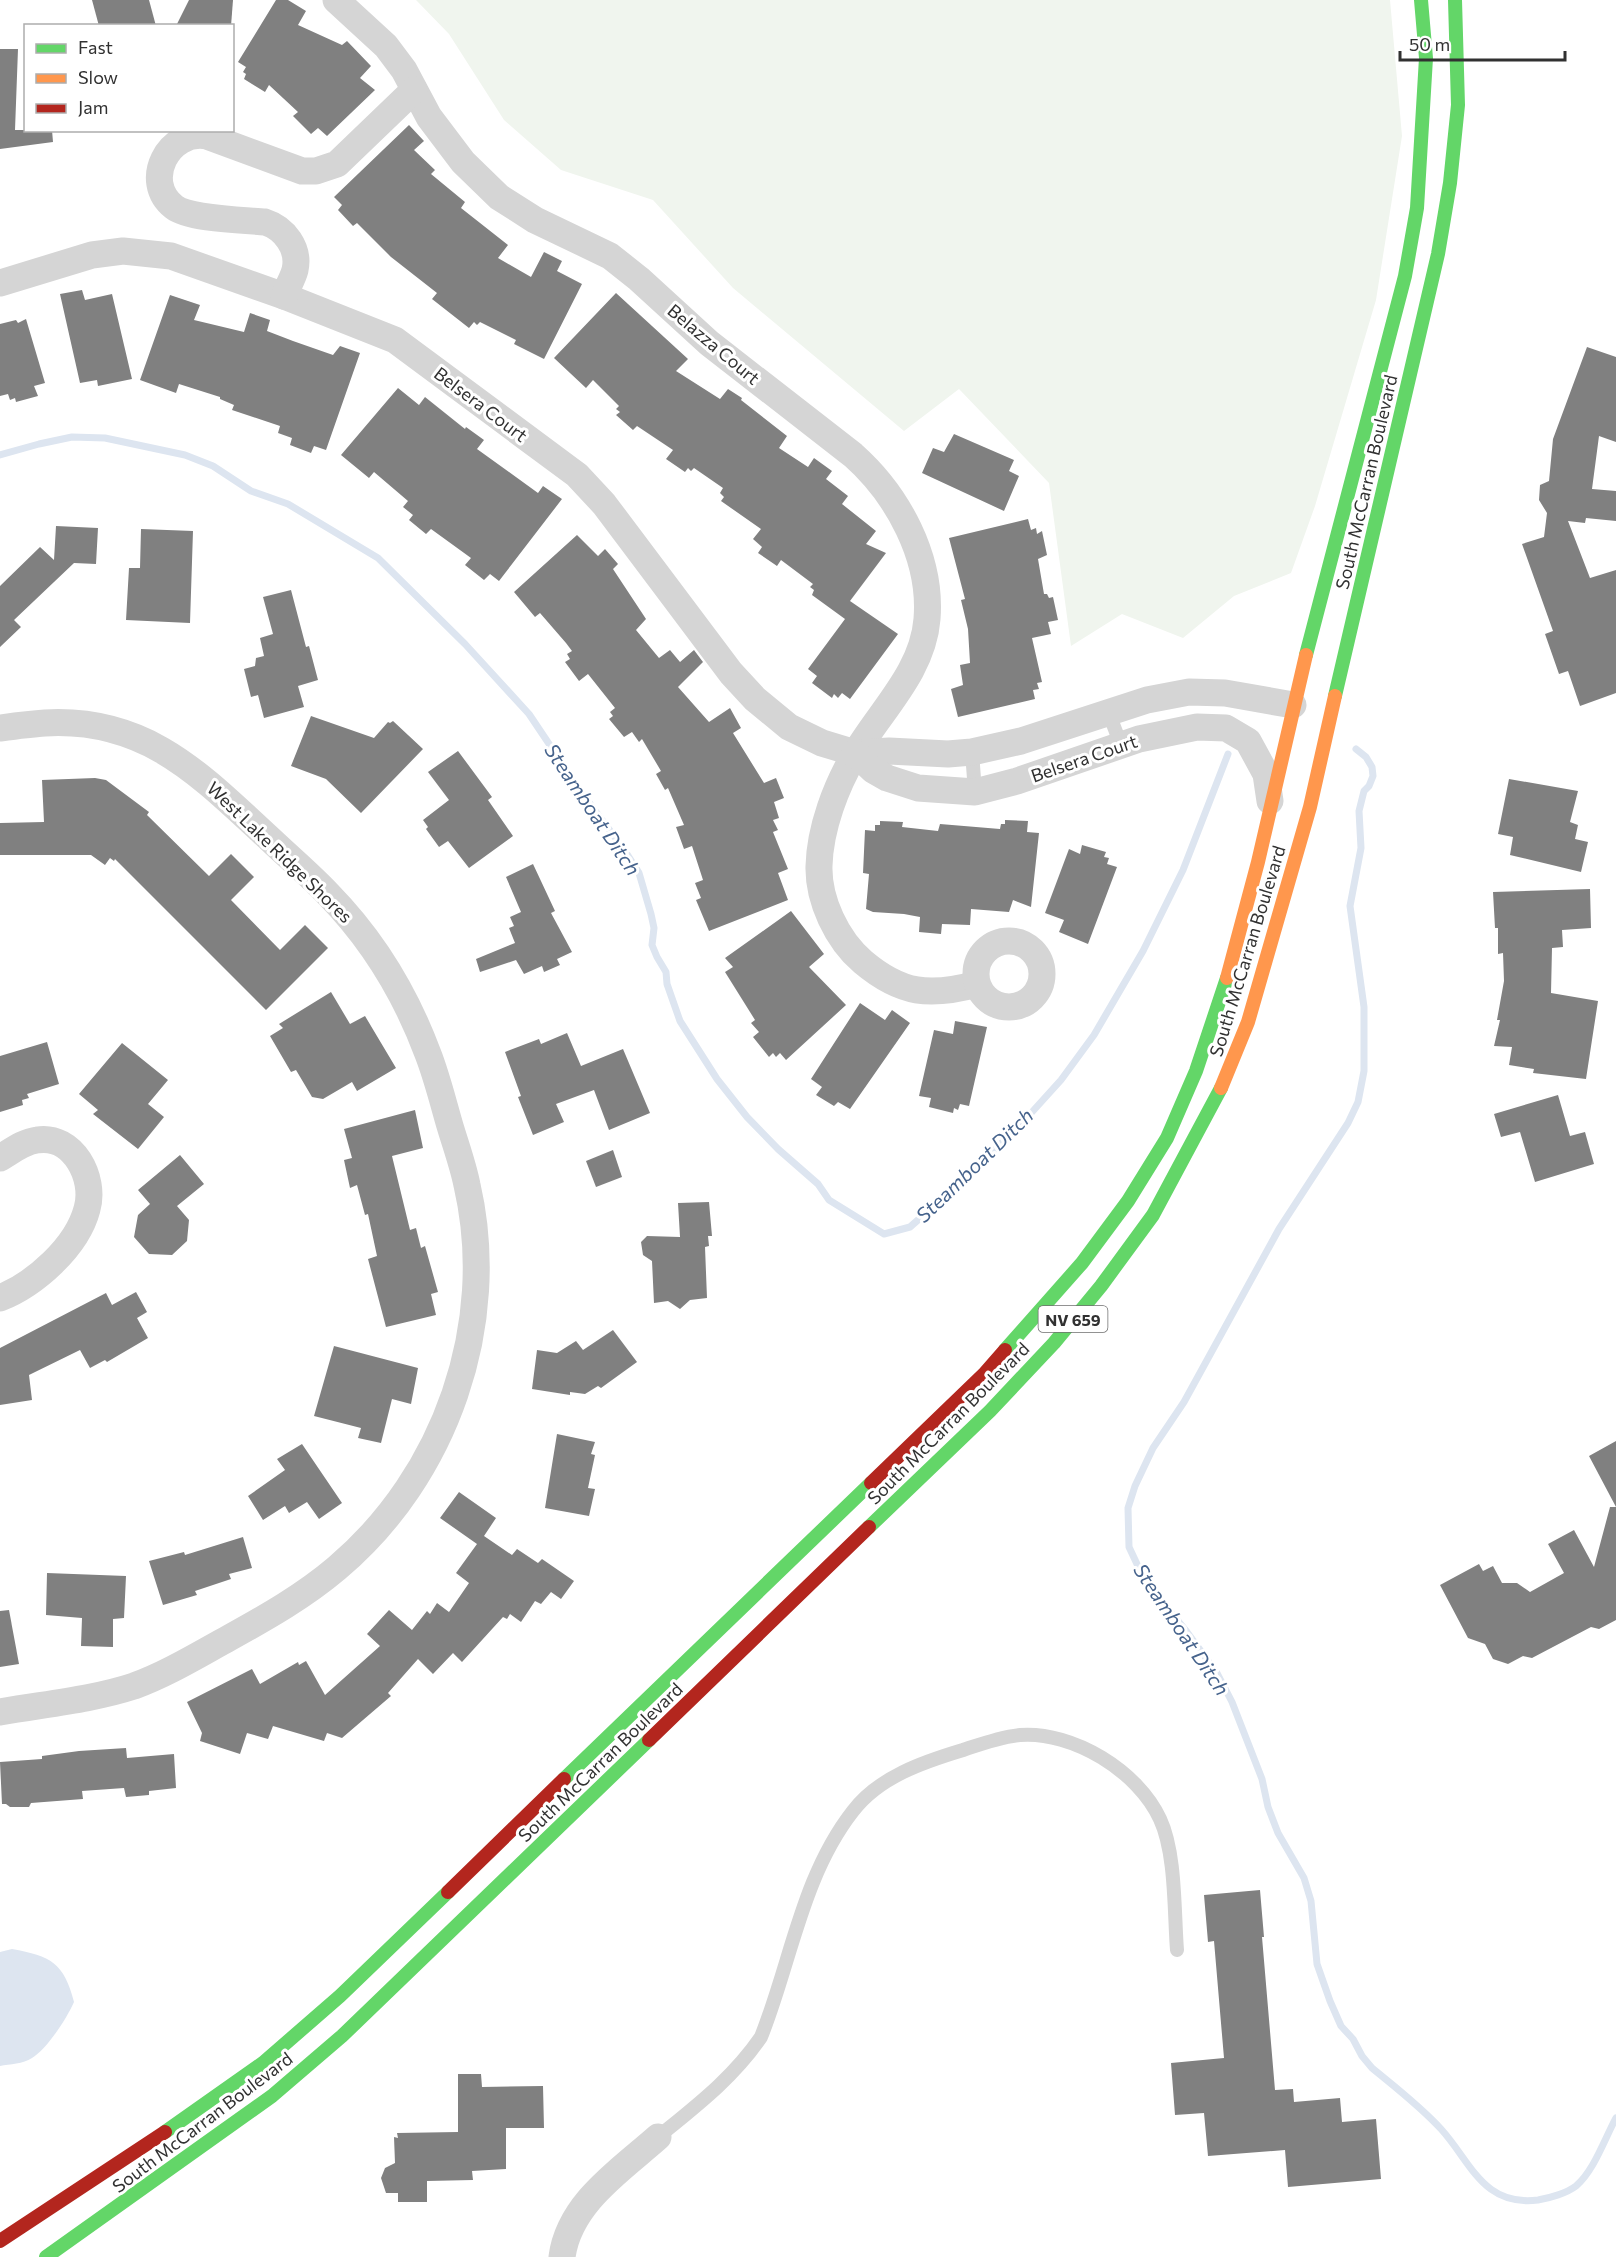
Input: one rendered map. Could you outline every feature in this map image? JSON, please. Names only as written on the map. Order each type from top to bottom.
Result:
[{"type":"main road","name":"South McCarran Boulevard","points":[[0,2241],[178,2123],[253,2070],[340,1996],[976,1382],[1041,1312],[1082,1263],[1128,1201],[1167,1138],[1196,1071],[1220,1002],[1271,808],[1293,705],[1405,276],[1417,208],[1424,126],[1426,58],[1421,0]]},
{"type":"main road","name":"South McCarran Boulevard","points":[[46,2257],[272,2096],[342,2036],[990,1411],[1054,1343],[1101,1286],[1153,1215],[1216,1101],[1248,1022],[1310,807],[1354,608],[1438,254],[1450,183],[1458,105],[1455,0]]},
{"type":"main road","points":[[1293,705],[1303,736]]},
{"type":"main road","points":[[1308,761],[1310,807]]},
{"type":"street","name":"Belazza Court","points":[[336,0],[386,45],[429,117],[463,162],[499,197],[535,220],[610,256],[632,273],[709,343],[854,455],[871,471],[898,507],[916,547],[928,592],[927,621],[923,642],[911,669],[891,702],[855,753],[834,797],[819,866],[821,891],[842,938],[859,959],[882,978],[912,989],[934,993],[954,991],[977,984]]},
{"type":"street","points":[[284,296],[295,269],[295,255],[291,242],[276,226],[265,222],[188,214],[174,207],[161,186],[162,161],[178,141],[198,134],[302,171],[326,169],[337,164],[414,90]]},
{"type":"street","name":"Belsera Court","points":[[0,283],[92,255],[123,251],[171,256],[284,296],[395,340],[577,476],[604,504],[731,673],[755,699],[789,726],[822,743],[855,753],[972,752],[1022,741],[1147,700],[1189,692],[1225,693],[1293,705]]},
{"type":"street","name":"West Lake Ridge Shores","points":[[0,728],[47,723],[80,724],[115,730],[149,742],[178,758],[328,894],[362,932],[385,965],[409,1009],[428,1054],[467,1185],[475,1235],[476,1278],[472,1326],[464,1368],[448,1414],[429,1456],[402,1499],[371,1536],[339,1566],[277,1612],[170,1670],[135,1685],[98,1695],[0,1712]]},
{"type":"street","name":"Belsera Court","points":[[855,753],[873,770],[887,778],[918,788],[975,792],[1017,781],[1139,739],[1197,727],[1226,728],[1248,741],[1266,774],[1271,808]]},
{"type":"street","points":[[0,1158],[22,1144],[38,1140],[52,1140],[66,1146],[76,1156],[85,1172],[89,1192],[87,1209],[77,1232],[58,1257],[36,1278],[0,1298]]},
{"type":"street","points":[[562,2257],[568,2232],[580,2211],[597,2191],[658,2137]]},
{"type":"lane","points":[[1108,711],[1122,745]]},
{"type":"lane","points":[[972,752],[975,792]]},
{"type":"lane","points":[[658,2137],[718,2088],[761,2037],[770,2015],[785,1961],[810,1894],[838,1833],[854,1809],[886,1781],[925,1762],[998,1739],[1021,1735],[1046,1737],[1090,1750],[1115,1765],[1151,1803],[1161,1821],[1170,1857],[1178,1950]]},
{"type":"shaded area","points":[[416,0],[1390,0],[1402,136],[1376,300],[1315,506],[1291,573],[1234,596],[1183,638],[1122,614],[1071,646],[1049,483],[959,389],[904,431],[733,288],[653,200],[561,170],[504,120],[449,34]]},
{"type":"shaded area","points":[[12,1949],[37,1955],[54,1963],[66,1978],[74,2002],[56,2033],[38,2054],[25,2062],[0,2066],[0,1952]]},
{"type":"building","points":[[92,0],[149,0],[155,24],[98,24]]},
{"type":"building","points":[[189,0],[233,0],[231,24],[177,24]]},
{"type":"building","points":[[276,0],[288,0],[306,11],[298,25],[342,45],[347,41],[371,66],[360,78],[375,90],[327,136],[318,128],[311,134],[293,116],[298,112],[269,85],[265,92],[244,79],[246,74],[243,72],[246,67],[238,62]]},
{"type":"building","points":[[0,49],[18,49],[15,130],[52,132],[53,142],[0,149]]},
{"type":"building","points":[[409,125],[424,141],[414,150],[435,170],[431,174],[465,202],[461,208],[508,245],[498,258],[531,277],[544,252],[562,261],[557,271],[582,284],[544,359],[514,344],[516,340],[480,322],[477,325],[474,322],[469,328],[432,299],[437,293],[391,257],[357,223],[353,226],[338,210],[342,205],[334,197]]},
{"type":"building","points":[[82,290],[85,300],[112,294],[132,379],[98,386],[97,380],[80,383],[60,294]]},
{"type":"building","points":[[616,293],[688,359],[676,371],[720,399],[728,389],[742,398],[741,400],[787,436],[779,448],[808,467],[814,458],[832,471],[826,479],[848,496],[842,504],[876,531],[866,544],[886,553],[850,601],[898,634],[850,699],[842,693],[838,698],[834,694],[832,698],[812,683],[817,676],[808,669],[845,619],[812,595],[814,590],[810,587],[813,584],[781,560],[777,566],[758,553],[762,547],[753,539],[761,529],[721,501],[724,497],[720,493],[723,488],[694,468],[691,471],[688,468],[685,472],[666,459],[673,450],[637,426],[633,430],[616,415],[620,412],[616,409],[619,406],[593,380],[586,388],[554,358]]},
{"type":"building","points":[[170,295],[200,305],[194,320],[244,332],[250,313],[270,320],[267,331],[293,341],[333,355],[340,346],[360,353],[326,450],[314,446],[311,453],[290,445],[292,438],[278,433],[280,426],[232,410],[234,405],[220,397],[179,384],[176,393],[140,380]]},
{"type":"building","points":[[26,319],[45,383],[34,386],[38,396],[16,402],[15,398],[10,400],[8,394],[0,396],[0,324],[16,320],[18,323]]},
{"type":"building","points":[[1587,347],[1616,357],[1616,442],[1599,436],[1592,489],[1616,491],[1616,521],[1586,518],[1585,523],[1568,521],[1590,578],[1616,570],[1616,693],[1580,706],[1568,671],[1559,674],[1545,634],[1553,631],[1522,544],[1544,537],[1547,513],[1539,500],[1540,485],[1549,481],[1553,439]]},
{"type":"building","points":[[398,388],[419,405],[425,397],[465,429],[466,427],[484,440],[477,449],[538,493],[543,486],[562,499],[499,581],[490,574],[484,580],[465,565],[471,558],[431,529],[426,534],[409,520],[413,515],[403,507],[408,501],[374,472],[369,478],[341,455]]},
{"type":"building","points":[[954,434],[1014,460],[1009,471],[1019,476],[1004,511],[922,473],[933,448],[944,452]]},
{"type":"building","points":[[1028,519],[1031,530],[1036,528],[1037,534],[1042,531],[1047,555],[1038,559],[1044,594],[1047,594],[1049,598],[1053,597],[1058,620],[1048,622],[1051,634],[1032,638],[1042,682],[1037,683],[1039,689],[1033,690],[1035,699],[958,717],[951,689],[963,685],[960,665],[970,663],[968,629],[961,600],[965,599],[949,538]]},
{"type":"building","points":[[56,526],[98,528],[96,564],[74,563],[14,620],[21,627],[0,647],[0,586],[40,547],[54,560]]},
{"type":"building","points":[[141,529],[193,531],[190,623],[126,620],[129,568],[140,568]]},
{"type":"building","points":[[577,535],[598,556],[605,549],[618,564],[613,569],[646,619],[636,630],[659,658],[670,650],[680,662],[694,650],[703,662],[678,687],[709,722],[730,708],[741,728],[733,733],[764,783],[776,778],[784,798],[774,802],[779,818],[773,820],[778,830],[773,832],[788,869],[778,873],[788,900],[709,931],[696,900],[701,898],[695,883],[703,880],[692,846],[684,849],[676,827],[684,825],[668,788],[665,790],[656,774],[661,771],[642,739],[639,742],[632,732],[624,737],[609,719],[613,716],[610,712],[615,708],[588,674],[579,681],[565,662],[570,659],[567,654],[572,651],[566,643],[540,613],[535,617],[514,592]]},
{"type":"building","points":[[291,590],[306,647],[309,646],[318,680],[298,686],[304,707],[264,718],[258,695],[251,697],[244,669],[255,666],[256,658],[264,656],[260,638],[273,634],[263,597]]},
{"type":"building","points":[[311,716],[374,738],[388,722],[393,721],[423,749],[361,813],[326,779],[291,766]]},
{"type":"building","points":[[458,751],[492,797],[488,800],[513,836],[469,868],[448,841],[439,847],[426,829],[428,827],[423,820],[449,800],[428,772]]},
{"type":"building","points":[[95,778],[106,780],[149,812],[147,815],[209,876],[231,854],[254,877],[231,900],[280,950],[305,925],[328,948],[266,1010],[115,859],[114,861],[110,858],[105,865],[91,855],[0,855],[0,823],[44,822],[42,780]]},
{"type":"building","points":[[1509,779],[1578,791],[1570,822],[1578,825],[1575,839],[1588,842],[1581,872],[1510,855],[1513,837],[1498,834]]},
{"type":"building","points":[[1005,820],[1028,821],[1027,832],[1039,833],[1031,907],[1013,900],[1009,912],[971,909],[970,925],[942,924],[941,934],[919,932],[920,917],[873,912],[866,909],[869,874],[863,873],[865,830],[875,831],[875,825],[880,825],[880,821],[903,822],[902,827],[938,831],[940,824],[1000,829],[1001,824],[1005,824]]},
{"type":"building","points":[[1082,845],[1106,852],[1104,857],[1109,858],[1107,864],[1117,867],[1088,944],[1059,932],[1064,920],[1045,913],[1069,849],[1080,854]]},
{"type":"building","points":[[533,864],[555,911],[551,913],[572,952],[557,959],[560,965],[544,972],[542,966],[524,974],[516,960],[480,972],[476,959],[515,943],[509,928],[514,926],[510,917],[521,912],[506,877]]},
{"type":"building","points":[[1590,889],[1591,928],[1562,930],[1563,947],[1552,948],[1551,993],[1598,1001],[1586,1079],[1533,1073],[1534,1069],[1509,1065],[1512,1047],[1494,1046],[1500,1020],[1497,1020],[1504,981],[1503,953],[1498,954],[1498,928],[1495,928],[1493,892]]},
{"type":"building","points":[[791,911],[824,954],[809,967],[846,1005],[786,1060],[780,1053],[776,1057],[773,1053],[769,1057],[753,1037],[759,1032],[751,1023],[755,1020],[725,972],[733,967],[725,958]]},
{"type":"building","points":[[331,992],[350,1024],[365,1016],[396,1068],[357,1091],[352,1082],[323,1099],[312,1097],[296,1070],[291,1072],[270,1036],[283,1028],[279,1024]]},
{"type":"building","points":[[860,1003],[885,1020],[892,1010],[910,1023],[850,1109],[838,1102],[834,1106],[816,1095],[822,1087],[811,1079]]},
{"type":"building","points":[[955,1021],[987,1027],[969,1106],[960,1104],[958,1110],[954,1108],[953,1113],[929,1107],[931,1098],[919,1096],[934,1030],[953,1034]]},
{"type":"building","points":[[567,1033],[581,1066],[623,1049],[650,1113],[609,1130],[594,1090],[556,1104],[564,1122],[533,1135],[518,1097],[521,1096],[505,1052],[539,1039],[541,1044]]},
{"type":"building","points":[[47,1042],[59,1084],[27,1094],[29,1098],[22,1100],[23,1105],[0,1112],[0,1056]]},
{"type":"building","points":[[122,1043],[168,1080],[148,1104],[164,1117],[138,1149],[93,1114],[98,1110],[79,1094]]},
{"type":"building","points":[[1558,1095],[1570,1136],[1585,1132],[1594,1164],[1535,1182],[1520,1132],[1501,1137],[1494,1114]]},
{"type":"building","points":[[415,1110],[423,1148],[392,1156],[410,1230],[416,1228],[421,1248],[425,1246],[438,1292],[431,1294],[436,1315],[386,1327],[368,1259],[377,1256],[368,1214],[365,1215],[357,1185],[350,1188],[344,1160],[352,1158],[344,1129]]},
{"type":"building","points":[[613,1150],[622,1177],[596,1187],[586,1161]]},
{"type":"building","points":[[180,1155],[204,1184],[177,1206],[189,1220],[187,1241],[172,1255],[149,1254],[134,1237],[138,1215],[150,1204],[138,1190]]},
{"type":"building","points":[[709,1202],[712,1236],[708,1236],[709,1246],[705,1247],[707,1298],[690,1300],[680,1309],[668,1301],[654,1303],[652,1261],[643,1255],[641,1242],[647,1236],[680,1237],[678,1203]]},
{"type":"building","points":[[136,1292],[147,1312],[137,1318],[148,1338],[107,1362],[105,1360],[90,1368],[80,1350],[29,1375],[32,1400],[0,1405],[0,1348],[106,1293],[112,1305]]},
{"type":"building","points":[[613,1330],[637,1362],[601,1388],[598,1386],[585,1394],[570,1392],[570,1395],[532,1389],[537,1350],[557,1353],[576,1341],[583,1350]]},
{"type":"building","points":[[334,1346],[418,1368],[411,1404],[392,1399],[381,1443],[358,1438],[361,1428],[314,1416]]},
{"type":"building","points":[[557,1434],[595,1442],[591,1454],[595,1455],[588,1488],[595,1489],[589,1516],[545,1508]]},
{"type":"building","points":[[1616,1441],[1616,1507],[1589,1456]]},
{"type":"building","points":[[302,1444],[342,1503],[319,1519],[307,1502],[289,1513],[285,1506],[263,1520],[248,1496],[285,1470],[277,1459]]},
{"type":"building","points":[[459,1492],[496,1518],[484,1536],[512,1555],[517,1549],[538,1563],[542,1559],[574,1581],[561,1599],[551,1592],[541,1604],[535,1601],[521,1622],[510,1614],[507,1619],[503,1617],[462,1662],[453,1653],[433,1674],[418,1659],[388,1693],[391,1696],[342,1738],[327,1733],[324,1741],[273,1726],[268,1739],[247,1733],[240,1754],[200,1741],[202,1733],[187,1702],[252,1669],[260,1684],[298,1662],[299,1665],[306,1661],[325,1695],[380,1646],[367,1634],[389,1610],[412,1630],[427,1611],[430,1614],[437,1603],[449,1612],[469,1583],[456,1573],[477,1544],[440,1518]]},
{"type":"building","points":[[1610,1507],[1616,1507],[1616,1620],[1599,1629],[1591,1627],[1532,1658],[1523,1656],[1508,1664],[1493,1659],[1485,1644],[1468,1638],[1440,1585],[1479,1564],[1483,1571],[1493,1566],[1502,1583],[1517,1583],[1530,1592],[1564,1573],[1548,1544],[1574,1530],[1594,1567]]},
{"type":"building","points":[[243,1537],[252,1568],[229,1574],[231,1579],[195,1591],[197,1595],[163,1605],[149,1561],[184,1552],[185,1555]]},
{"type":"building","points":[[47,1573],[126,1576],[124,1618],[113,1619],[113,1647],[81,1646],[82,1618],[46,1615]]},
{"type":"building","points":[[9,1610],[19,1664],[0,1667],[0,1611]]},
{"type":"building","points":[[126,1748],[127,1758],[174,1754],[176,1788],[149,1791],[149,1795],[126,1797],[124,1788],[82,1791],[83,1799],[31,1803],[29,1807],[10,1807],[2,1804],[0,1762],[42,1759],[42,1756],[79,1751]]},
{"type":"building","points":[[1260,1890],[1275,2090],[1293,2089],[1294,2102],[1340,2098],[1342,2122],[1376,2119],[1381,2179],[1288,2187],[1285,2150],[1208,2156],[1204,2113],[1175,2115],[1171,2063],[1224,2058],[1214,1941],[1208,1942],[1204,1895]]},
{"type":"building","points":[[458,2074],[481,2074],[482,2087],[543,2086],[544,2128],[506,2128],[506,2169],[472,2171],[473,2180],[427,2181],[427,2202],[398,2202],[398,2193],[386,2193],[381,2178],[385,2168],[395,2163],[394,2137],[398,2138],[397,2133],[458,2132]]},
{"type":"waterway","name":"Steamboat Ditch","points":[[0,455],[72,437],[105,438],[185,455],[213,466],[251,491],[288,504],[378,558],[465,644],[529,714],[582,793],[623,848],[639,873],[654,928],[652,945],[666,972],[667,984],[680,1021],[717,1079],[747,1117],[778,1149],[818,1184],[829,1200],[884,1234],[910,1227],[969,1175],[1023,1122],[1061,1080],[1094,1035],[1143,951],[1183,870],[1228,754]]},
{"type":"waterway","name":"Steamboat Ditch","points":[[1356,749],[1366,757],[1372,767],[1373,776],[1364,791],[1359,811],[1361,848],[1350,906],[1364,1007],[1364,1071],[1358,1102],[1348,1123],[1279,1229],[1184,1402],[1153,1448],[1135,1486],[1128,1508],[1129,1547],[1144,1579],[1217,1673],[1232,1702],[1262,1779],[1268,1807],[1278,1833],[1304,1878],[1311,1901],[1317,1964],[1330,2001],[1341,2026],[1353,2039],[1372,2068],[1441,2129],[1470,2168],[1491,2189],[1519,2200],[1548,2198],[1576,2186],[1594,2163],[1616,2118]]},
{"type":"traffic: fast","points":[[1306,655],[1405,276],[1417,208],[1426,58],[1421,0]]},
{"type":"traffic: fast","points":[[1335,696],[1438,254],[1450,183],[1458,105],[1455,0]]},
{"type":"traffic: fast","points":[[1005,1350],[1082,1263],[1128,1201],[1167,1138],[1196,1071],[1227,978]]},
{"type":"traffic: fast","points":[[869,1527],[990,1411],[1054,1343],[1101,1286],[1153,1215],[1221,1088]]},
{"type":"traffic: fast","points":[[564,1779],[871,1483]]},
{"type":"traffic: fast","points":[[46,2257],[272,2096],[342,2036],[649,1740]]},
{"type":"traffic: fast","points":[[165,2132],[263,2063],[340,1996],[448,1892]]},
{"type":"traffic: slow","points":[[1227,978],[1258,862],[1306,655]]},
{"type":"traffic: slow","points":[[1221,1088],[1248,1022],[1310,807],[1335,696]]},
{"type":"traffic: jam","points":[[871,1483],[984,1374],[1005,1350]]},
{"type":"traffic: jam","points":[[649,1740],[869,1527]]},
{"type":"traffic: jam","points":[[448,1892],[564,1779]]},
{"type":"traffic: jam","points":[[0,2241],[165,2132]]}]
